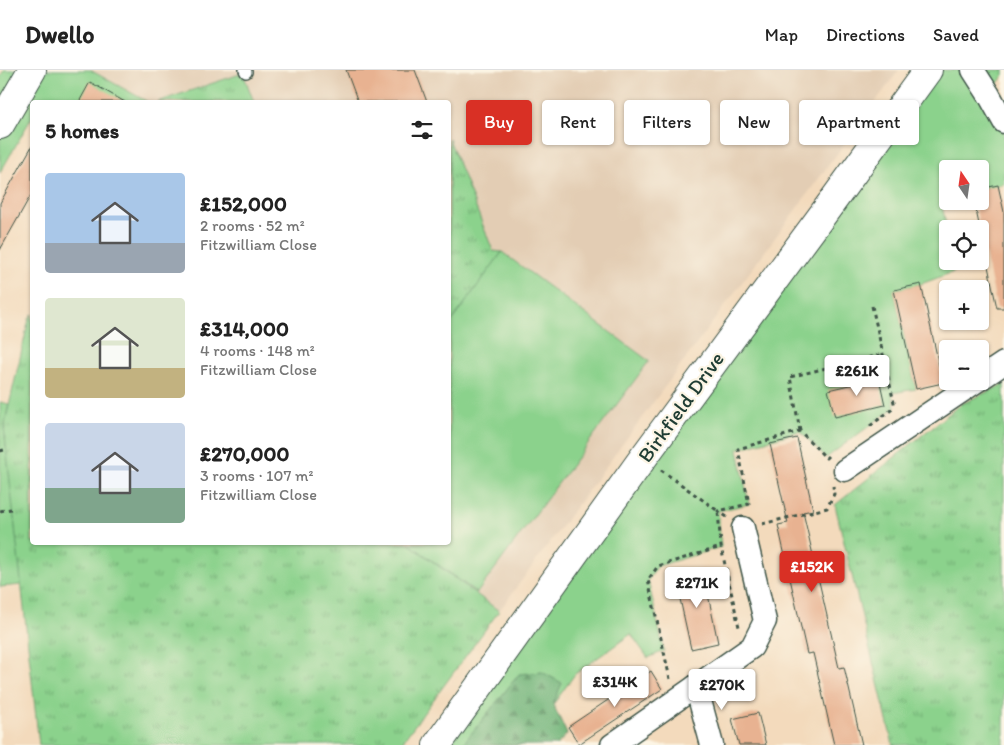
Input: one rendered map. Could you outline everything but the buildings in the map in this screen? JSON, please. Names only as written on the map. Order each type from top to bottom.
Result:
[{"type":"street","points":[[0,125],[32,70]]},
{"type":"street","name":"Birkfield Drive","points":[[437,745],[643,458],[928,70]]},
{"type":"street","points":[[973,70],[1004,122]]},
{"type":"street","points":[[989,374],[1004,364]]},
{"type":"street","points":[[839,461],[909,427],[964,390]]},
{"type":"street","points":[[612,745],[752,647],[765,621],[743,528]]},
{"type":"street","points":[[696,686],[712,745]]},
{"type":"path","points":[[872,306],[895,407],[909,427]]},
{"type":"path","points":[[643,458],[743,528],[827,508],[834,494],[831,478],[839,461],[826,458],[800,431],[790,377],[883,354]]},
{"type":"path","points":[[867,428],[895,407]]},
{"type":"path","points":[[718,511],[749,504],[738,449],[800,431]]},
{"type":"path","points":[[0,510],[11,509]]},
{"type":"path","points":[[718,511],[721,547],[744,652]]},
{"type":"path","points":[[675,701],[648,580],[658,566],[721,547]]},
{"type":"shaded area","points":[[90,70],[899,70],[877,100],[799,100],[799,145],[844,145],[400,745],[39,745],[4,427],[30,317],[30,545],[451,545],[451,100],[144,100]]},
{"type":"green space","points":[[4,70],[90,70],[144,100],[30,100],[30,120],[0,173],[0,77]]},
{"type":"green space","points":[[928,70],[1004,70],[1004,75],[989,95],[1004,122],[1004,184],[989,187],[989,160],[939,160],[939,210],[943,210],[945,220],[939,220],[939,270],[956,271],[921,284],[894,290],[916,389],[892,393],[895,407],[826,458],[800,431],[738,449],[749,504],[718,511],[721,547],[658,566],[648,580],[664,651],[648,658],[631,634],[575,674],[524,745],[437,745],[873,145],[919,145],[919,100],[906,100]]},
{"type":"green space","points":[[243,73],[253,100],[163,100]]},
{"type":"green space","points":[[451,144],[493,251],[502,252],[451,322]]},
{"type":"green space","points":[[502,252],[649,361],[477,593],[411,545],[451,545],[451,322]]},
{"type":"green space","points":[[30,317],[30,545],[411,545],[499,611],[400,745],[39,745],[4,427]]},
{"type":"green space","points":[[1004,384],[1004,745],[893,745],[835,505],[961,404]]},
{"type":"green space","points":[[0,402],[9,404],[4,427],[22,585],[0,587]]},
{"type":"green space","points":[[542,672],[562,683],[553,704],[567,734],[557,745],[462,745],[519,674]]}]
